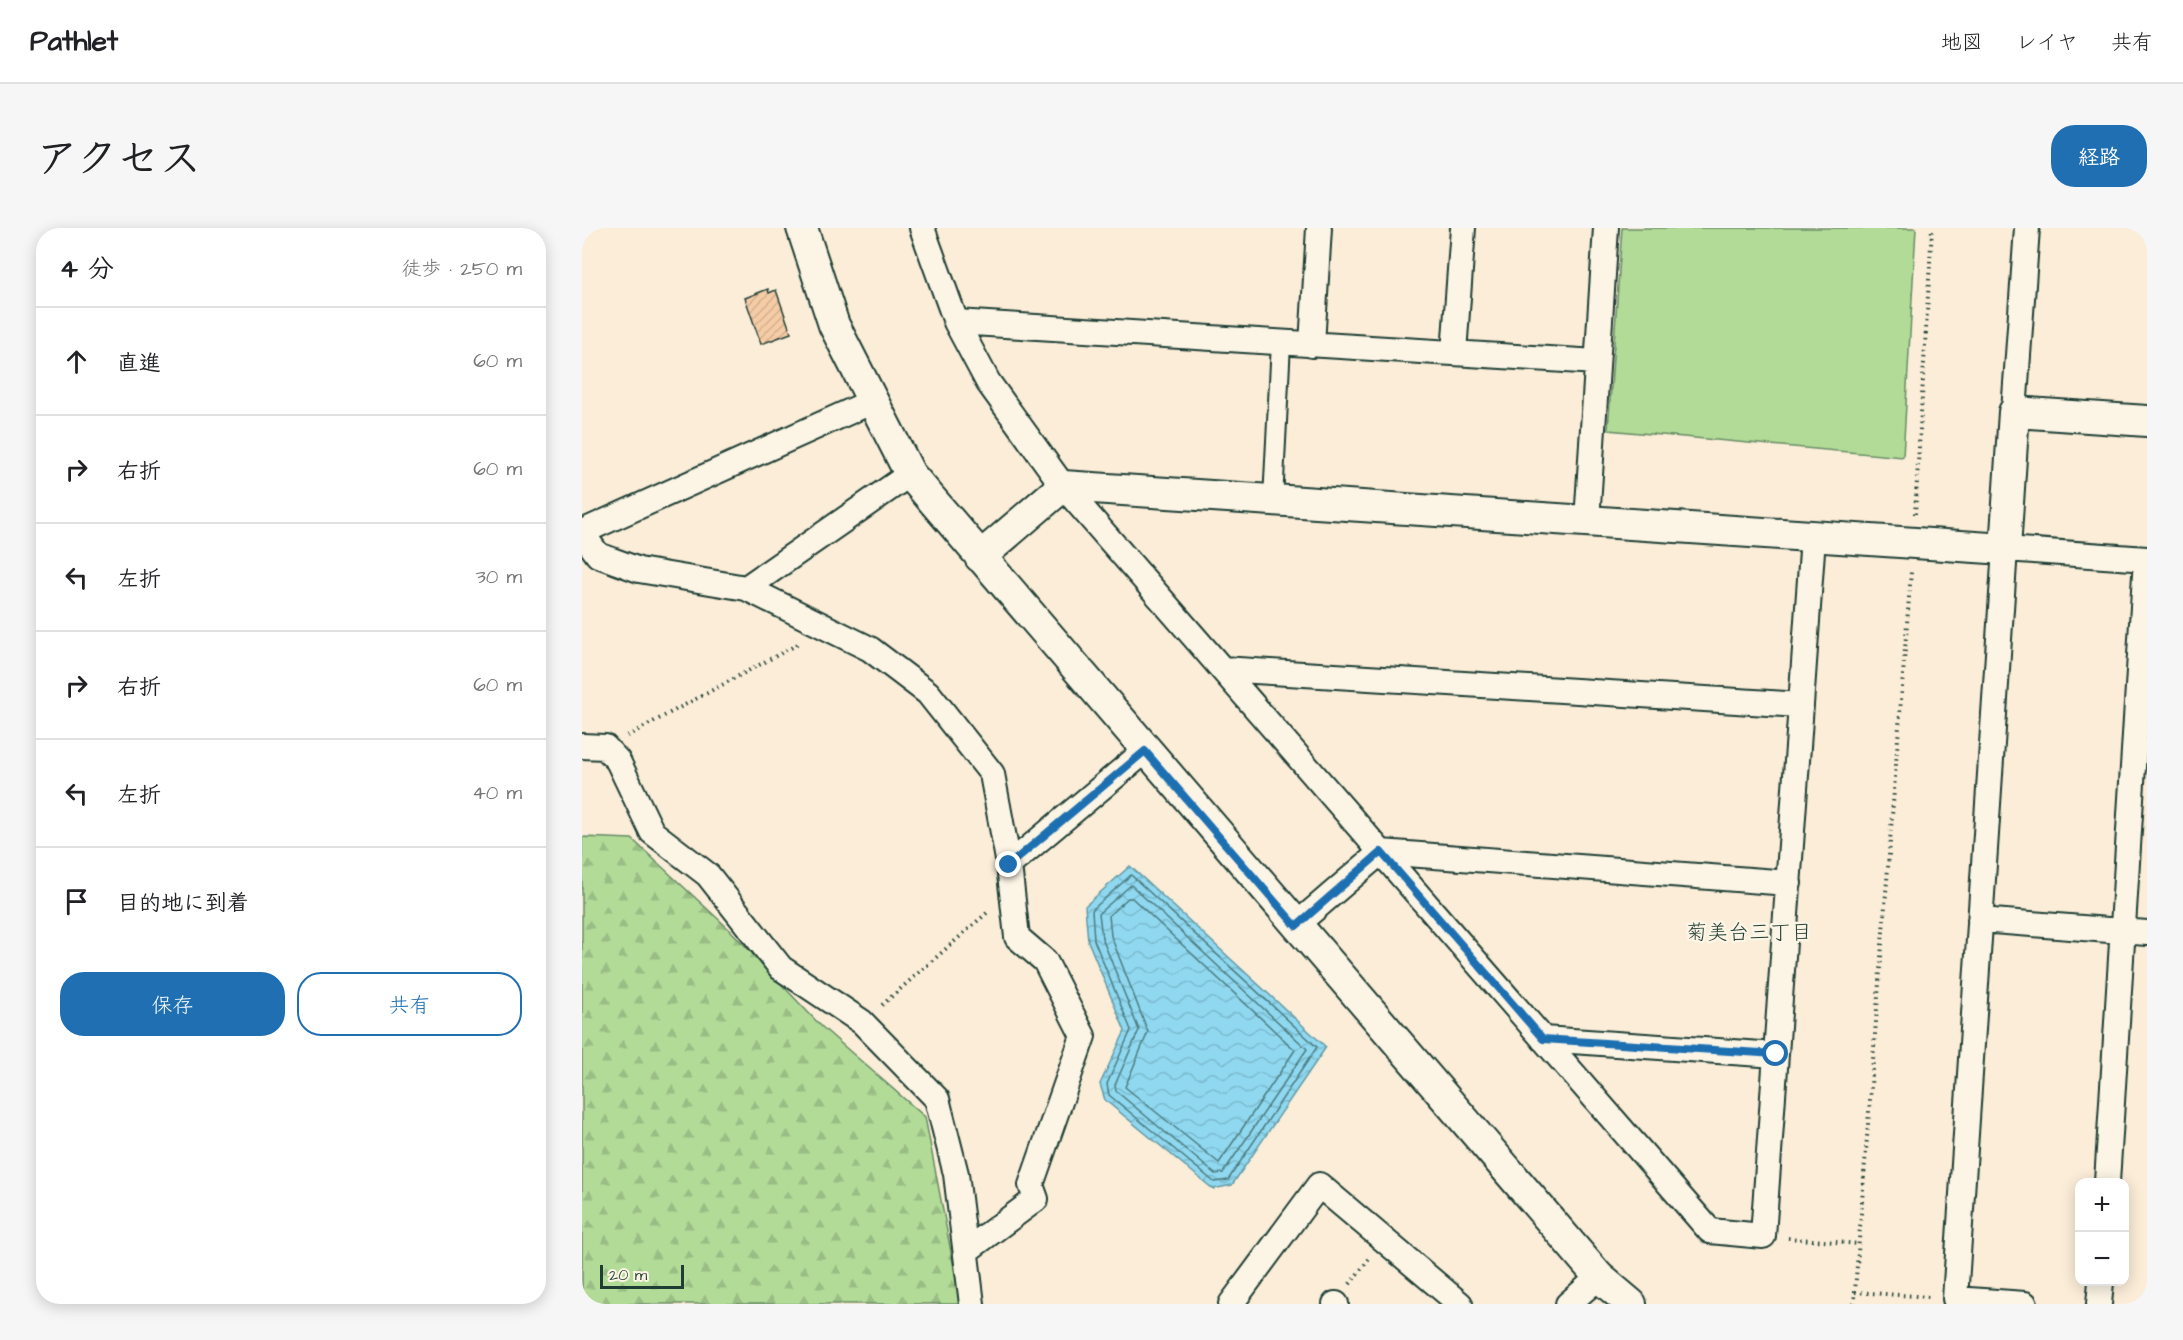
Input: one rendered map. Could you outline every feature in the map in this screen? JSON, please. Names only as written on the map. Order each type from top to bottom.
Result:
[{"type":"street","points":[[802,228],[834,325],[910,474],[1145,751],[1599,1277],[1631,1304]]},
{"type":"street","points":[[922,228],[956,322],[988,382],[1064,486],[1710,1231],[1763,1236],[1814,537]]},
{"type":"street","points":[[1312,345],[1319,228]]},
{"type":"street","points":[[1454,353],[1463,228]]},
{"type":"street","points":[[1587,521],[1606,228]]},
{"type":"street","points":[[2025,1304],[1955,1299],[2027,228]]},
{"type":"street","points":[[956,322],[1597,362]]},
{"type":"street","points":[[1273,500],[1281,342]]},
{"type":"street","points":[[873,401],[582,532],[598,555],[639,570],[746,588],[870,649],[928,693],[992,774],[1009,865],[1017,937],[1045,961],[1083,1036],[1030,1185],[1036,1199],[966,1251]]},
{"type":"street","points":[[2014,412],[2147,421]]},
{"type":"street","points":[[746,588],[910,474]]},
{"type":"street","points":[[980,557],[1064,486],[2147,559],[2107,1178]]},
{"type":"street","points":[[1222,669],[1801,705]]},
{"type":"street","points":[[593,747],[618,761],[652,832],[708,875],[782,968],[862,1022],[938,1099],[956,1174],[972,1304]]},
{"type":"street","points":[[1009,865],[1145,751]]},
{"type":"street","points":[[1296,926],[1381,852],[1789,883]]},
{"type":"street","points":[[1980,920],[2147,933]]},
{"type":"street","points":[[1543,1039],[1776,1054]]},
{"type":"street","points":[[1231,1304],[1318,1185],[1460,1304]]},
{"type":"street","points":[[1568,1304],[1599,1277]]},
{"type":"street","points":[[2099,1304],[2100,1286]]},
{"type":"path","points":[[1854,1304],[1913,543],[1932,228]]},
{"type":"path","points":[[593,747],[826,628]]},
{"type":"path","points":[[862,1022],[1012,890]]},
{"type":"path","points":[[1763,1236],[1859,1244]]},
{"type":"path","points":[[1335,1304],[1384,1240]]},
{"type":"path","points":[[1855,1292],[1955,1299]]},
{"type":"green space","points":[[1622,228],[1916,228],[1903,457],[1608,430]]},
{"type":"green space","points":[[582,837],[632,839],[730,930],[821,1026],[925,1117],[961,1304],[582,1304]]},
{"type":"water","points":[[1130,866],[1326,1047],[1232,1185],[1213,1189],[1105,1100],[1100,1084],[1125,1031],[1088,941],[1085,906]]},
{"type":"building","points":[[768,289],[769,293],[776,290],[791,333],[761,344],[745,298]]},
{"type":"district","name":"菊美台三丁目","points":[[1749,932]]},
{"type":"route","points":[[1009,865],[1145,751],[1296,926],[1381,852],[1543,1039],[1776,1054]]}]
